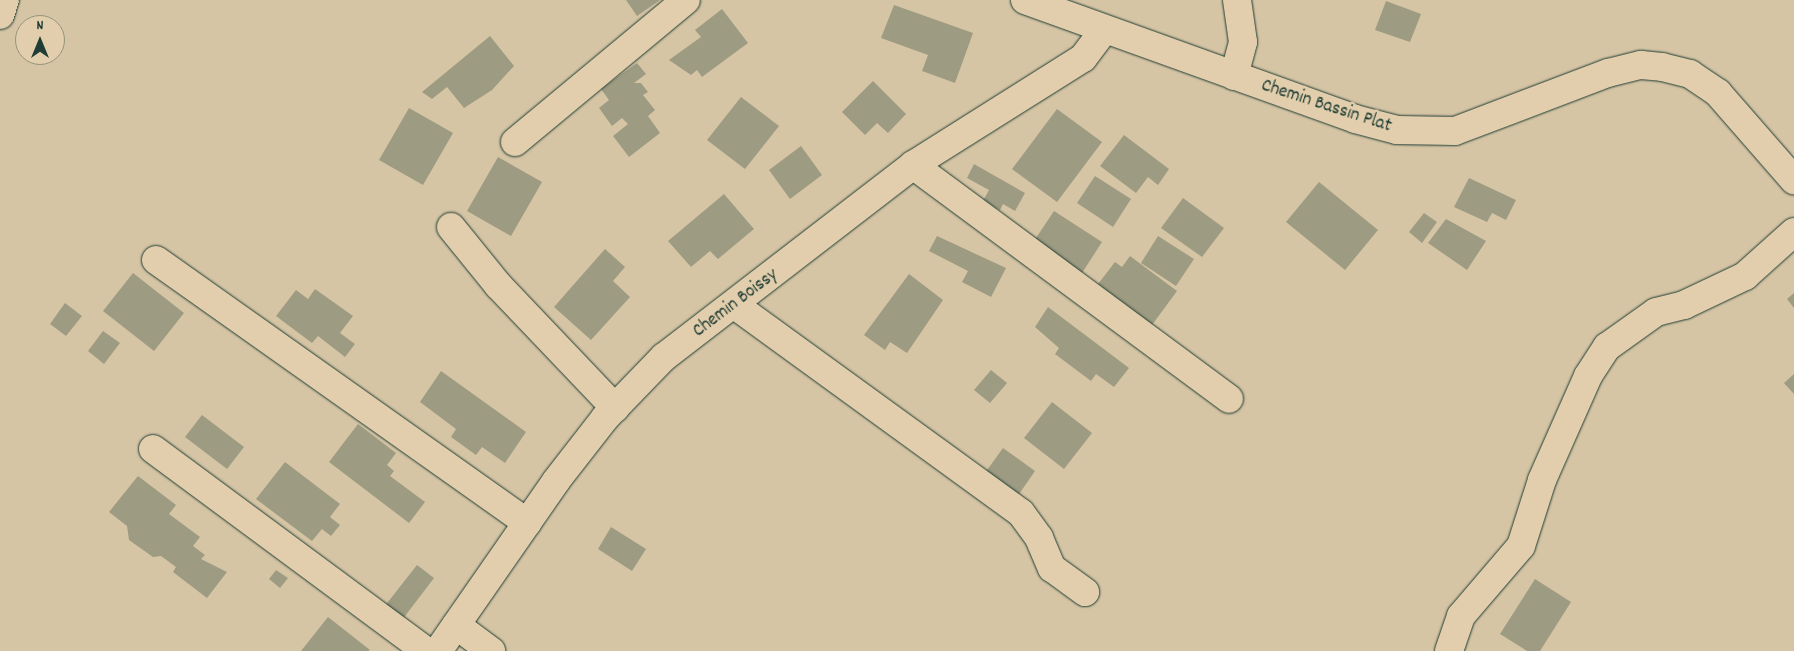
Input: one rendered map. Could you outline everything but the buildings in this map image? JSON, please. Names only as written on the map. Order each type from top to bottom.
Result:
[{"type":"street","points":[[0,15],[5,0]]},
{"type":"street","points":[[515,142],[686,0]]},
{"type":"street","name":"Chemin Bassin Plat","points":[[1025,0],[1355,120],[1425,133],[1455,131],[1500,117],[1608,73],[1641,65],[1662,66],[1690,74],[1718,92],[1794,180]]},
{"type":"street","points":[[1234,76],[1243,42],[1237,0]]},
{"type":"street","name":"Chemin Boissy","points":[[438,651],[527,523],[615,408],[664,357],[736,306],[913,165],[1083,58],[1104,30]]},
{"type":"street","points":[[913,165],[1229,399]]},
{"type":"street","points":[[451,227],[498,285],[615,408]]},
{"type":"street","points":[[1449,651],[1461,616],[1520,546],[1542,480],[1588,376],[1607,347],[1656,312],[1684,305],[1745,276],[1794,232]]},
{"type":"street","points":[[156,260],[527,523]]},
{"type":"street","points":[[736,306],[1021,513],[1039,538],[1052,568],[1085,592]]},
{"type":"street","points":[[153,449],[426,651]]},
{"type":"street","points":[[456,625],[491,651]]}]
